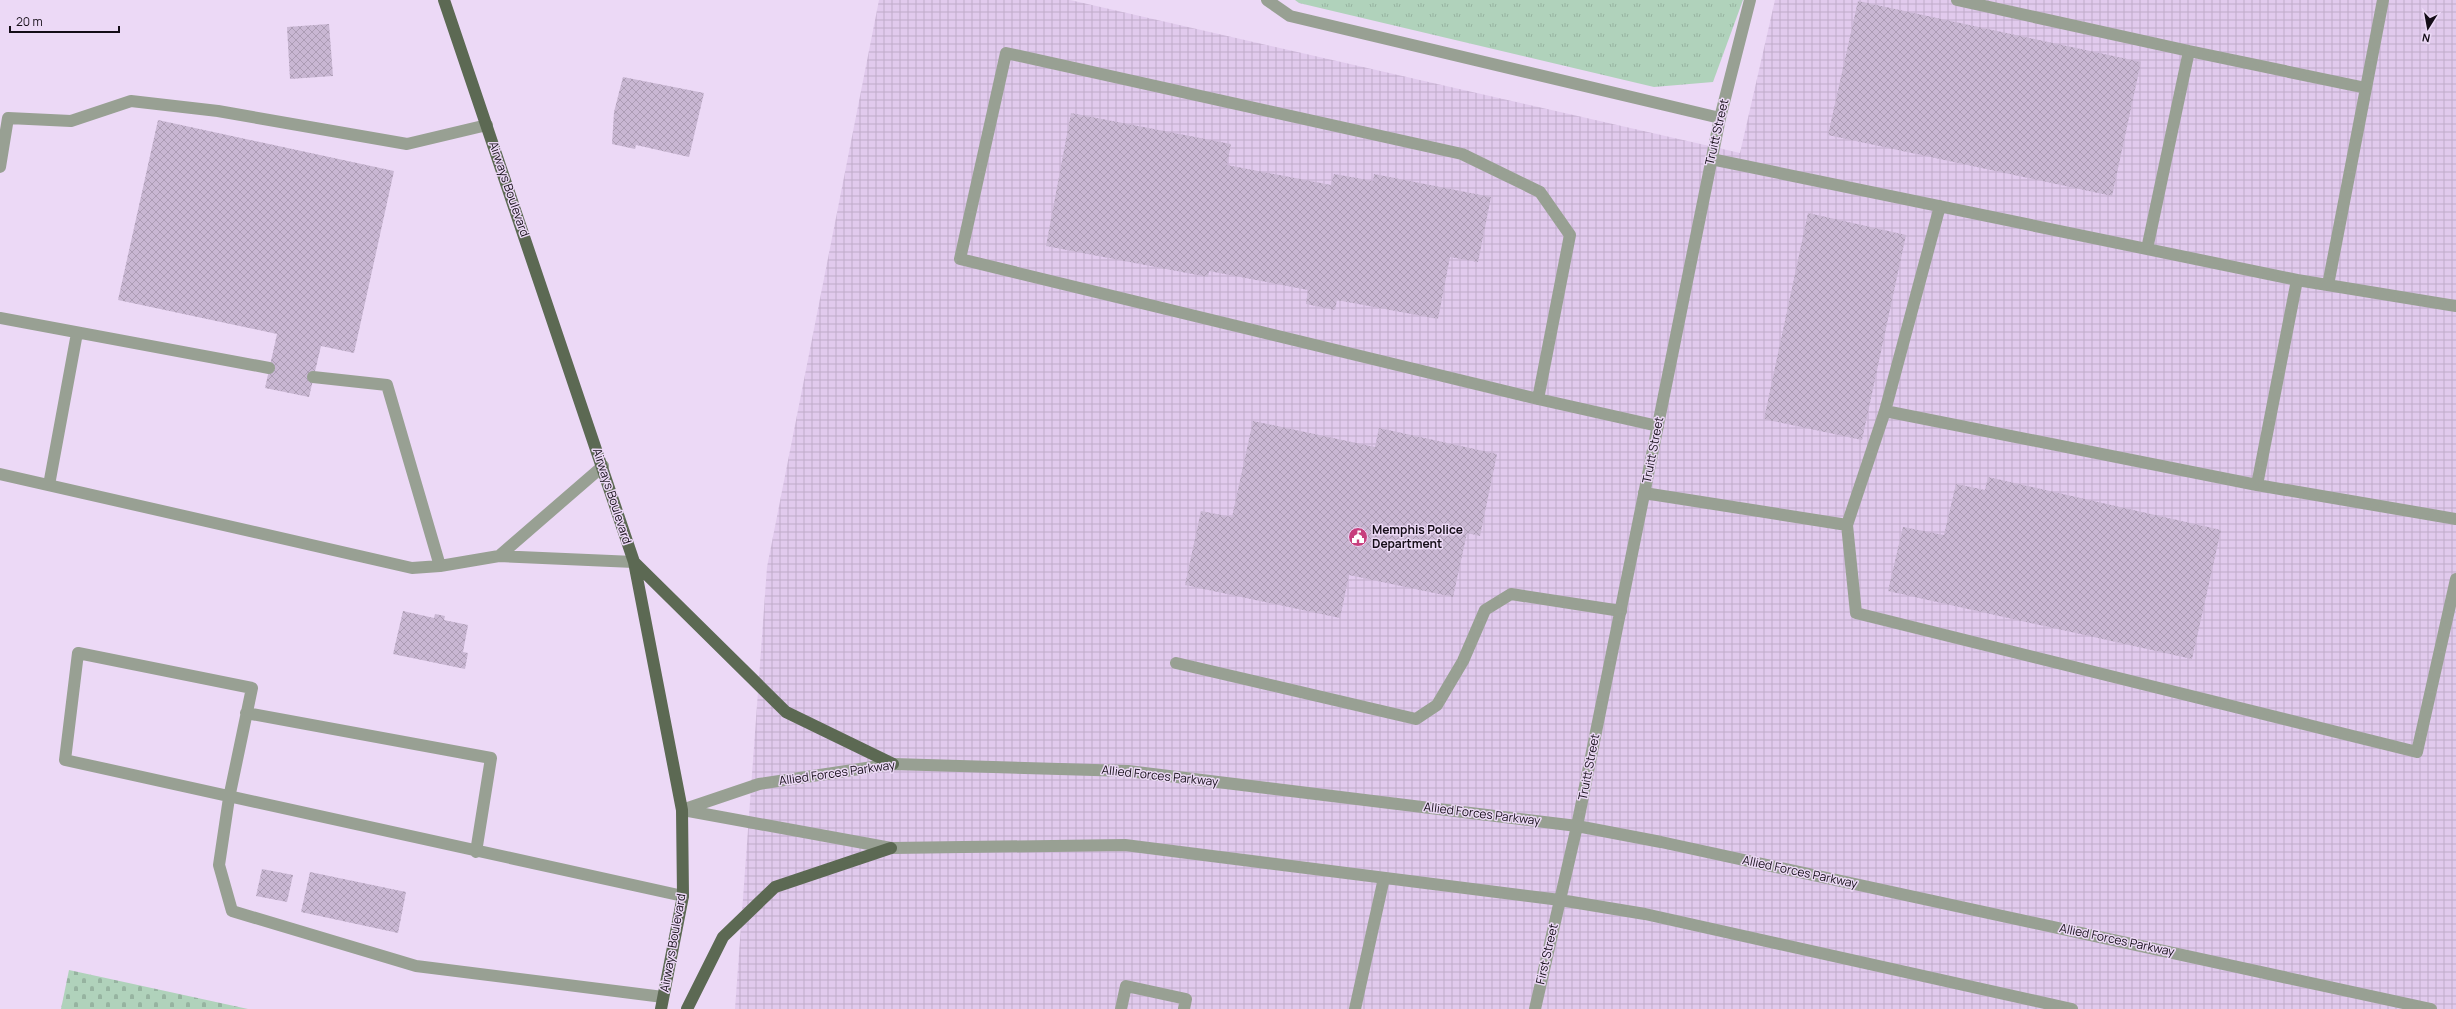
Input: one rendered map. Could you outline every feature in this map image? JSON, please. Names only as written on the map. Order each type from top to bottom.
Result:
[{"type":"main road","name":"Airways Boulevard","points":[[444,0],[603,466],[634,562],[682,810],[683,896],[661,1009]]},
{"type":"main road","points":[[634,562],[786,712],[893,764]]},
{"type":"main road","points":[[687,1009],[722,937],[775,887],[891,848]]},
{"type":"street","points":[[1267,0],[1290,16],[1720,118]]},
{"type":"street","name":"Truitt Street","points":[[1560,900],[1578,826],[1711,159],[1750,0]]},
{"type":"street","points":[[1957,0],[2366,88]]},
{"type":"street","points":[[2328,285],[2383,0]]},
{"type":"street","points":[[2147,249],[2189,51]]},
{"type":"street","points":[[1538,399],[1570,236],[1540,192],[1462,154],[1006,53],[960,259],[1538,399],[1658,426]]},
{"type":"street","points":[[0,167],[8,118],[71,121],[132,101],[218,111],[406,144],[487,125]]},
{"type":"street","points":[[1711,159],[2297,280],[2456,306]]},
{"type":"street","points":[[1940,206],[1885,411],[1847,525],[1856,613],[2417,752],[2456,579]]},
{"type":"street","points":[[2257,485],[2297,280]]},
{"type":"street","points":[[0,318],[269,368]]},
{"type":"street","points":[[49,485],[77,333]]},
{"type":"street","points":[[313,377],[387,386],[440,566]]},
{"type":"street","points":[[1885,411],[2257,485],[2456,519]]},
{"type":"street","points":[[499,556],[603,466]]},
{"type":"street","points":[[0,474],[412,568],[440,566],[499,556],[634,562]]},
{"type":"street","points":[[1644,493],[1847,525]]},
{"type":"street","points":[[1176,663],[1416,719],[1437,705],[1463,661],[1485,610],[1511,594],[1621,610]]},
{"type":"street","points":[[664,997],[416,966],[232,911],[219,865],[229,798],[252,688],[78,653],[65,760],[229,798],[683,896]]},
{"type":"street","points":[[246,713],[491,758],[476,852]]},
{"type":"street","name":"Allied Forces Parkway","points":[[682,810],[759,784],[893,764],[1128,771],[1578,826],[1661,842],[2431,1009]]},
{"type":"street","points":[[682,810],[891,848],[1125,845],[1560,900],[1645,914],[2072,1009]]},
{"type":"street","points":[[1355,1009],[1384,878]]},
{"type":"street","name":"First Street","points":[[1535,1009],[1560,900]]},
{"type":"street","points":[[1121,1009],[1126,986],[1186,999],[1184,1009]]},
{"type":"shaded area","points":[[879,0],[1070,0],[1740,153],[1775,0],[2456,0],[2456,1009],[735,1009],[767,567]]},
{"type":"green space","points":[[1295,0],[1743,0],[1713,82],[1654,87],[1299,3]]},
{"type":"green space","points":[[69,970],[248,1009],[61,1009]]},
{"type":"building","points":[[1858,1],[2141,62],[2112,196],[1828,135]]},
{"type":"building","points":[[329,24],[333,76],[290,79],[287,27]]},
{"type":"building","points":[[623,77],[704,93],[689,157],[636,145],[635,149],[612,144],[614,112]]},
{"type":"building","points":[[1071,113],[1231,144],[1227,165],[1331,185],[1334,174],[1373,181],[1374,174],[1491,197],[1478,262],[1450,257],[1438,319],[1337,300],[1335,310],[1306,304],[1308,290],[1209,271],[1208,277],[1046,246]]},
{"type":"building","points":[[158,120],[394,171],[354,353],[321,346],[309,397],[265,388],[277,334],[118,300]]},
{"type":"building","points":[[1808,213],[1906,235],[1862,440],[1764,419]]},
{"type":"building","points":[[1253,421],[1375,447],[1379,428],[1497,454],[1480,536],[1467,533],[1453,597],[1349,575],[1340,618],[1185,585],[1201,511],[1232,517]]},
{"type":"building","points":[[1988,477],[2221,530],[2192,659],[1888,591],[1903,527],[1944,535],[1956,484],[1985,490]]},
{"type":"building","points":[[403,611],[434,618],[435,614],[445,616],[444,620],[468,625],[463,652],[468,653],[465,669],[393,654]]},
{"type":"building","points":[[262,869],[293,875],[287,902],[256,896]]},
{"type":"building","points":[[310,872],[406,892],[398,933],[301,912]]},
{"type":"place","name":"Memphis Police Department","points":[[1358,537]]}]
